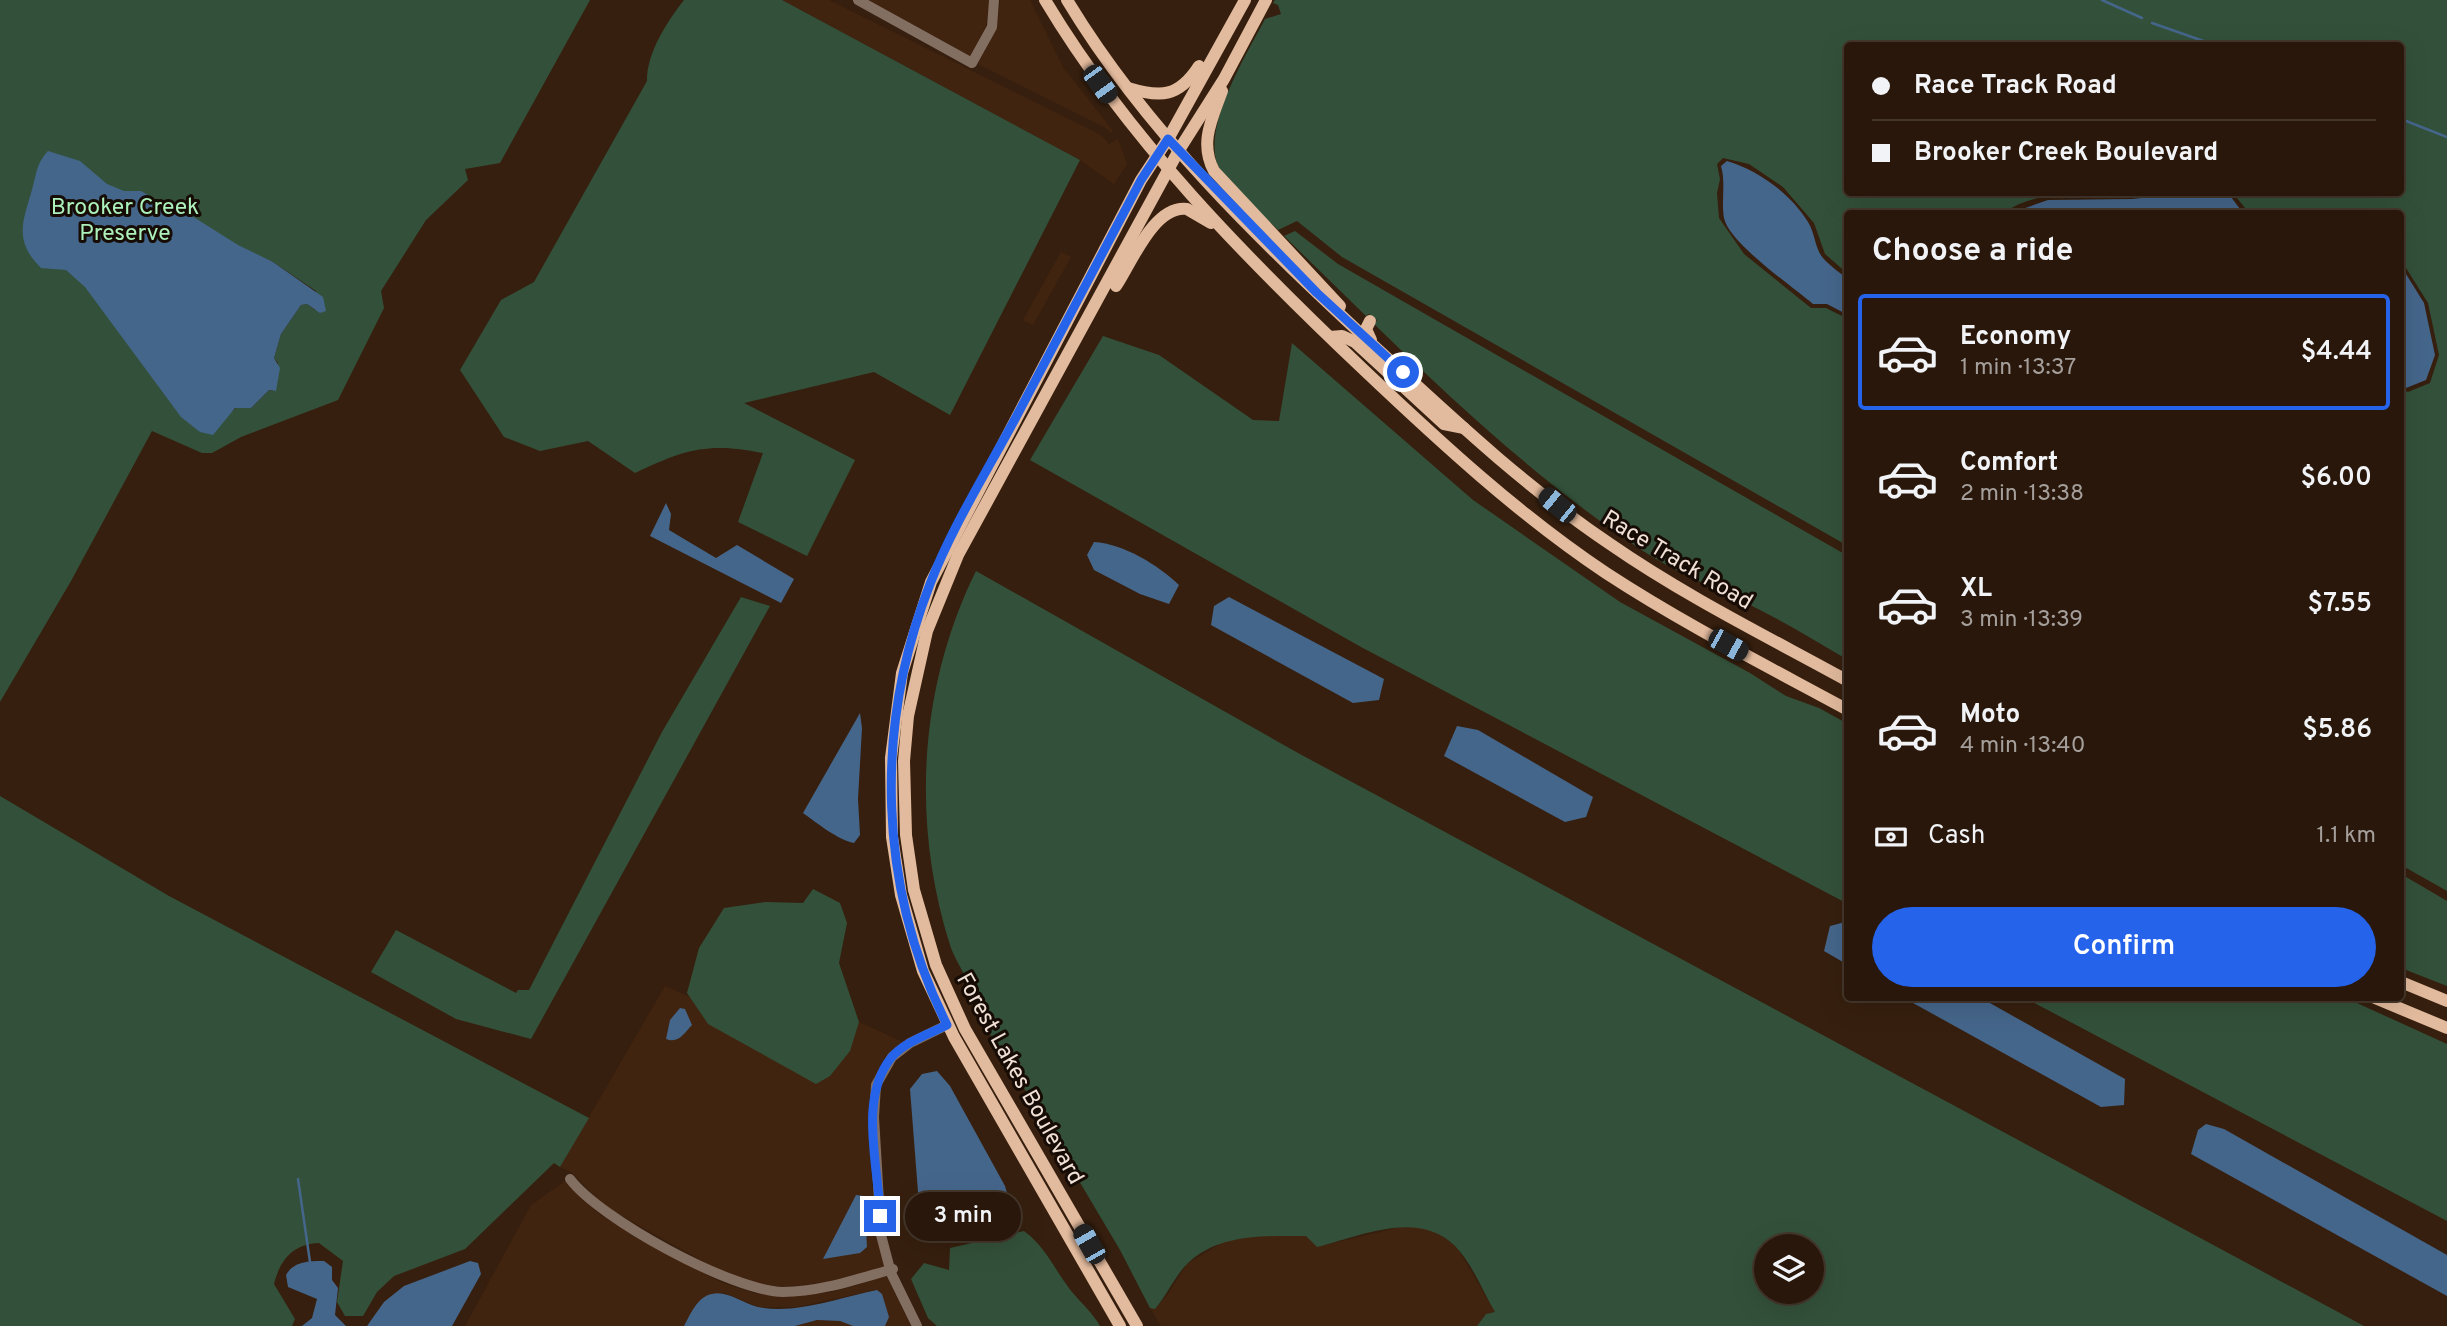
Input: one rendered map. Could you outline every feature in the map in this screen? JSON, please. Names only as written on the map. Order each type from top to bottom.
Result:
[{"type":"main road","name":"Race Track Road","points":[[1045,0],[1076,52],[1157,154],[1230,237],[1329,337],[1455,453],[1571,548],[1706,633],[1844,708]]},
{"type":"main road","name":"Race Track Road","points":[[1067,0],[1128,88],[1168,139],[1346,319],[1509,467],[1610,544],[1718,611],[1844,679]]},
{"type":"main road","name":"Forest Lakes Boulevard","points":[[1120,1326],[947,1025],[923,971],[910,930],[892,837],[891,758],[902,673],[914,627],[945,550],[1157,154],[1244,2]]},
{"type":"main road","points":[[1128,88],[1159,95],[1185,85],[1224,24],[1244,2]]},
{"type":"main road","name":"Forest Lakes Boulevard","points":[[1136,1326],[950,998],[924,929],[906,835],[904,772],[908,716],[927,631],[958,555],[1180,150],[1224,79],[1255,21],[1269,4]]},
{"type":"main road","points":[[1224,79],[1207,133],[1211,166],[1218,177],[1330,293],[1346,319]]},
{"type":"main road","points":[[1026,431],[1040,417],[1159,218],[1171,211],[1187,209],[1230,237]]},
{"type":"main road","points":[[1370,321],[1366,329],[1375,346]]},
{"type":"main road","points":[[1329,337],[1342,336],[1355,342],[1444,424],[1465,428]]},
{"type":"main road","points":[[2404,983],[2447,1001]]},
{"type":"main road","points":[[2382,1001],[2447,1028]]},
{"type":"street","points":[[858,0],[972,63],[992,27],[994,0]]},
{"type":"street","points":[[917,1326],[902,1300],[881,1235],[874,1117],[876,1085],[892,1057],[910,1043],[947,1025]]},
{"type":"street","points":[[570,1179],[601,1210],[722,1277],[755,1288],[783,1292],[830,1287],[892,1269]]},
{"type":"shaded area","points":[[782,0],[829,0],[1101,135],[1109,144],[1118,139],[1127,164],[1114,184],[1080,160]]},
{"type":"shaded area","points":[[869,0],[989,0],[986,26],[970,56]]},
{"type":"shaded area","points":[[1000,0],[1030,0],[1063,67],[1113,131],[1111,133],[1106,128],[978,64],[996,30]]},
{"type":"shaded area","points":[[1061,252],[1071,257],[1033,325],[1023,320]]},
{"type":"shaded area","points":[[665,986],[690,997],[708,1024],[830,1076],[849,1051],[859,1022],[903,1042],[887,1054],[871,1084],[868,1117],[875,1234],[886,1266],[829,1282],[783,1287],[755,1283],[724,1273],[604,1206],[571,1172],[560,1167]]},
{"type":"shaded area","points":[[565,1181],[599,1214],[720,1282],[753,1293],[785,1297],[832,1292],[887,1276],[911,1326],[885,1326],[887,1324],[876,1290],[797,1307],[759,1307],[724,1293],[696,1304],[684,1326],[465,1326],[531,1205]]},
{"type":"shaded area","points":[[1405,1226],[1431,1228],[1457,1247],[1495,1312],[1486,1314],[1477,1326],[1161,1326],[1150,1308],[1156,1308],[1168,1294],[1187,1264],[1223,1242],[1257,1235],[1306,1236],[1317,1247]]},
{"type":"shaded area","points":[[817,1320],[840,1321],[853,1326],[795,1326]]},
{"type":"green space","name":"Brooker Creek Preserve","points":[[0,0],[590,0],[500,163],[465,169],[468,180],[426,220],[381,291],[384,308],[338,400],[241,437],[212,453],[202,453],[152,431],[71,581],[0,702]],"holes":[[[252,253],[273,262],[316,291],[315,310],[307,304],[301,305],[281,334],[274,358],[278,363],[273,391],[269,390],[251,408],[236,408],[230,413]]]},
{"type":"green space","points":[[684,0],[782,0],[1080,160],[950,415],[874,372],[744,403],[855,460],[807,556],[738,522],[763,453],[727,448],[697,450],[668,458],[635,473],[588,441],[540,451],[504,437],[460,370],[501,300],[534,282],[647,81],[654,48]]},
{"type":"green space","points":[[1275,0],[2447,0],[2447,891],[2404,867],[2404,390],[2408,392],[2430,383],[2439,355],[2428,303],[2404,265],[2404,210],[2247,210],[2235,196],[2404,196],[2404,42],[1844,42],[1844,196],[2049,196],[2009,210],[1844,210],[1844,271],[1825,254],[1814,223],[1783,187],[1749,164],[1723,158],[1717,164],[1720,179],[1717,193],[1719,218],[1744,254],[1811,308],[1826,308],[1844,317],[1844,544],[1342,257],[1297,221],[1278,230],[1248,202],[1221,172],[1215,156],[1215,137],[1219,116],[1236,73],[1265,19],[1281,14],[1278,5],[1273,3]]},
{"type":"green space","points":[[1295,231],[1338,264],[1844,554],[1844,658],[1745,602],[1652,557],[1567,496],[1436,384],[1374,324],[1377,320],[1369,314],[1366,316],[1284,236]]},
{"type":"green space","points":[[1103,336],[1159,355],[1253,420],[1279,421],[1292,343],[1473,500],[1620,602],[1750,673],[1786,696],[1819,708],[1844,722],[1844,902],[1361,647],[1030,460]]},
{"type":"green space","points":[[976,571],[1298,753],[2364,1326],[1477,1326],[1486,1314],[1495,1312],[1467,1261],[1455,1246],[1440,1235],[1407,1227],[1370,1232],[1317,1247],[1306,1236],[1243,1238],[1228,1242],[1213,1247],[1187,1264],[1155,1309],[1150,1308],[1120,1250],[995,1039],[984,1027],[950,945],[930,851],[926,803],[932,707],[942,661],[957,615]]},
{"type":"green space","points":[[741,597],[770,606],[531,1039],[456,1019],[371,972],[396,930],[516,993],[518,990],[529,990],[662,732]]},
{"type":"green space","points":[[0,796],[169,896],[589,1118],[560,1167],[554,1163],[465,1249],[394,1276],[377,1292],[363,1316],[345,1316],[337,1302],[343,1261],[319,1243],[302,1246],[289,1255],[274,1284],[295,1319],[292,1326],[0,1326]]},
{"type":"green space","points":[[2404,876],[2447,901],[2447,986],[2404,969]]},
{"type":"green space","points":[[813,889],[840,903],[847,923],[839,963],[859,1022],[850,1051],[830,1076],[816,1084],[708,1024],[687,993],[699,948],[724,908],[766,902],[803,903]]},
{"type":"green space","points":[[2031,1001],[2353,1001],[2447,1044],[2447,1221]]},
{"type":"green space","points":[[1024,1231],[1044,1252],[1100,1326],[937,1326],[928,1318],[911,1279],[924,1263],[949,1270],[950,1248]]},
{"type":"water","points":[[48,151],[80,161],[107,184],[124,191],[141,191],[170,208],[184,211],[238,245],[273,262],[323,297],[326,311],[320,313],[307,304],[301,305],[281,334],[274,358],[280,368],[276,391],[269,390],[251,408],[235,408],[213,435],[200,432],[181,417],[85,287],[66,270],[41,268],[26,248],[23,238],[24,219],[38,167]]},
{"type":"water","points":[[1727,161],[1750,170],[1773,184],[1793,202],[1810,226],[1820,254],[1844,276],[1844,313],[1827,304],[1813,304],[1762,264],[1737,239],[1724,218],[1721,166]]},
{"type":"water","points":[[2161,196],[2230,196],[2241,210],[2020,210],[2048,200]]},
{"type":"water","points":[[2404,271],[2424,303],[2435,355],[2426,380],[2406,388]]},
{"type":"water","points":[[666,503],[671,514],[669,530],[716,558],[737,545],[794,579],[781,603],[650,536]]},
{"type":"water","points":[[1094,542],[1129,551],[1171,577],[1179,585],[1169,604],[1140,594],[1094,570],[1087,555]]},
{"type":"water","points":[[1229,597],[1384,679],[1379,700],[1353,703],[1211,625],[1214,606]]},
{"type":"water","points":[[860,713],[860,835],[854,843],[835,835],[803,813]]},
{"type":"water","points":[[1457,726],[1478,730],[1593,797],[1586,817],[1565,822],[1444,756]]},
{"type":"water","points":[[1844,922],[1844,963],[1824,951],[1830,926]]},
{"type":"water","points":[[1909,1001],[1986,1001],[2125,1079],[2124,1105],[2101,1107]]},
{"type":"water","points":[[680,1008],[685,1009],[692,1025],[678,1039],[666,1039],[670,1020]]},
{"type":"water","points":[[937,1071],[950,1086],[1005,1186],[1009,1200],[998,1208],[930,1213],[918,1192],[910,1089],[922,1074]]},
{"type":"water","points":[[2206,1124],[2224,1129],[2447,1255],[2447,1296],[2191,1154],[2198,1130]]},
{"type":"water","points":[[856,1195],[864,1196],[867,1247],[860,1253],[823,1259]]},
{"type":"water","points":[[324,1261],[332,1267],[332,1280],[338,1288],[335,1315],[346,1326],[302,1326],[312,1318],[317,1299],[288,1287],[286,1275],[298,1264]]},
{"type":"water","points":[[470,1261],[478,1263],[481,1274],[452,1326],[367,1326],[384,1302],[404,1286]]},
{"type":"water","points":[[877,1290],[882,1294],[889,1317],[885,1326],[853,1326],[840,1321],[817,1320],[795,1326],[684,1326],[699,1302],[713,1294],[726,1294],[758,1307],[787,1309]]},
{"type":"waterway","points":[[2102,0],[2142,18]]},
{"type":"waterway","points":[[2152,23],[2206,42]]},
{"type":"waterway","points":[[2404,120],[2447,137]]},
{"type":"waterway","points":[[298,1179],[310,1262]]},
{"type":"route","points":[[880,1216],[874,1117],[876,1085],[892,1057],[910,1043],[947,1025],[923,971],[910,930],[901,895],[892,837],[890,795],[894,715],[914,627],[945,550],[1141,180],[1168,139],[1317,293],[1403,372]]}]
